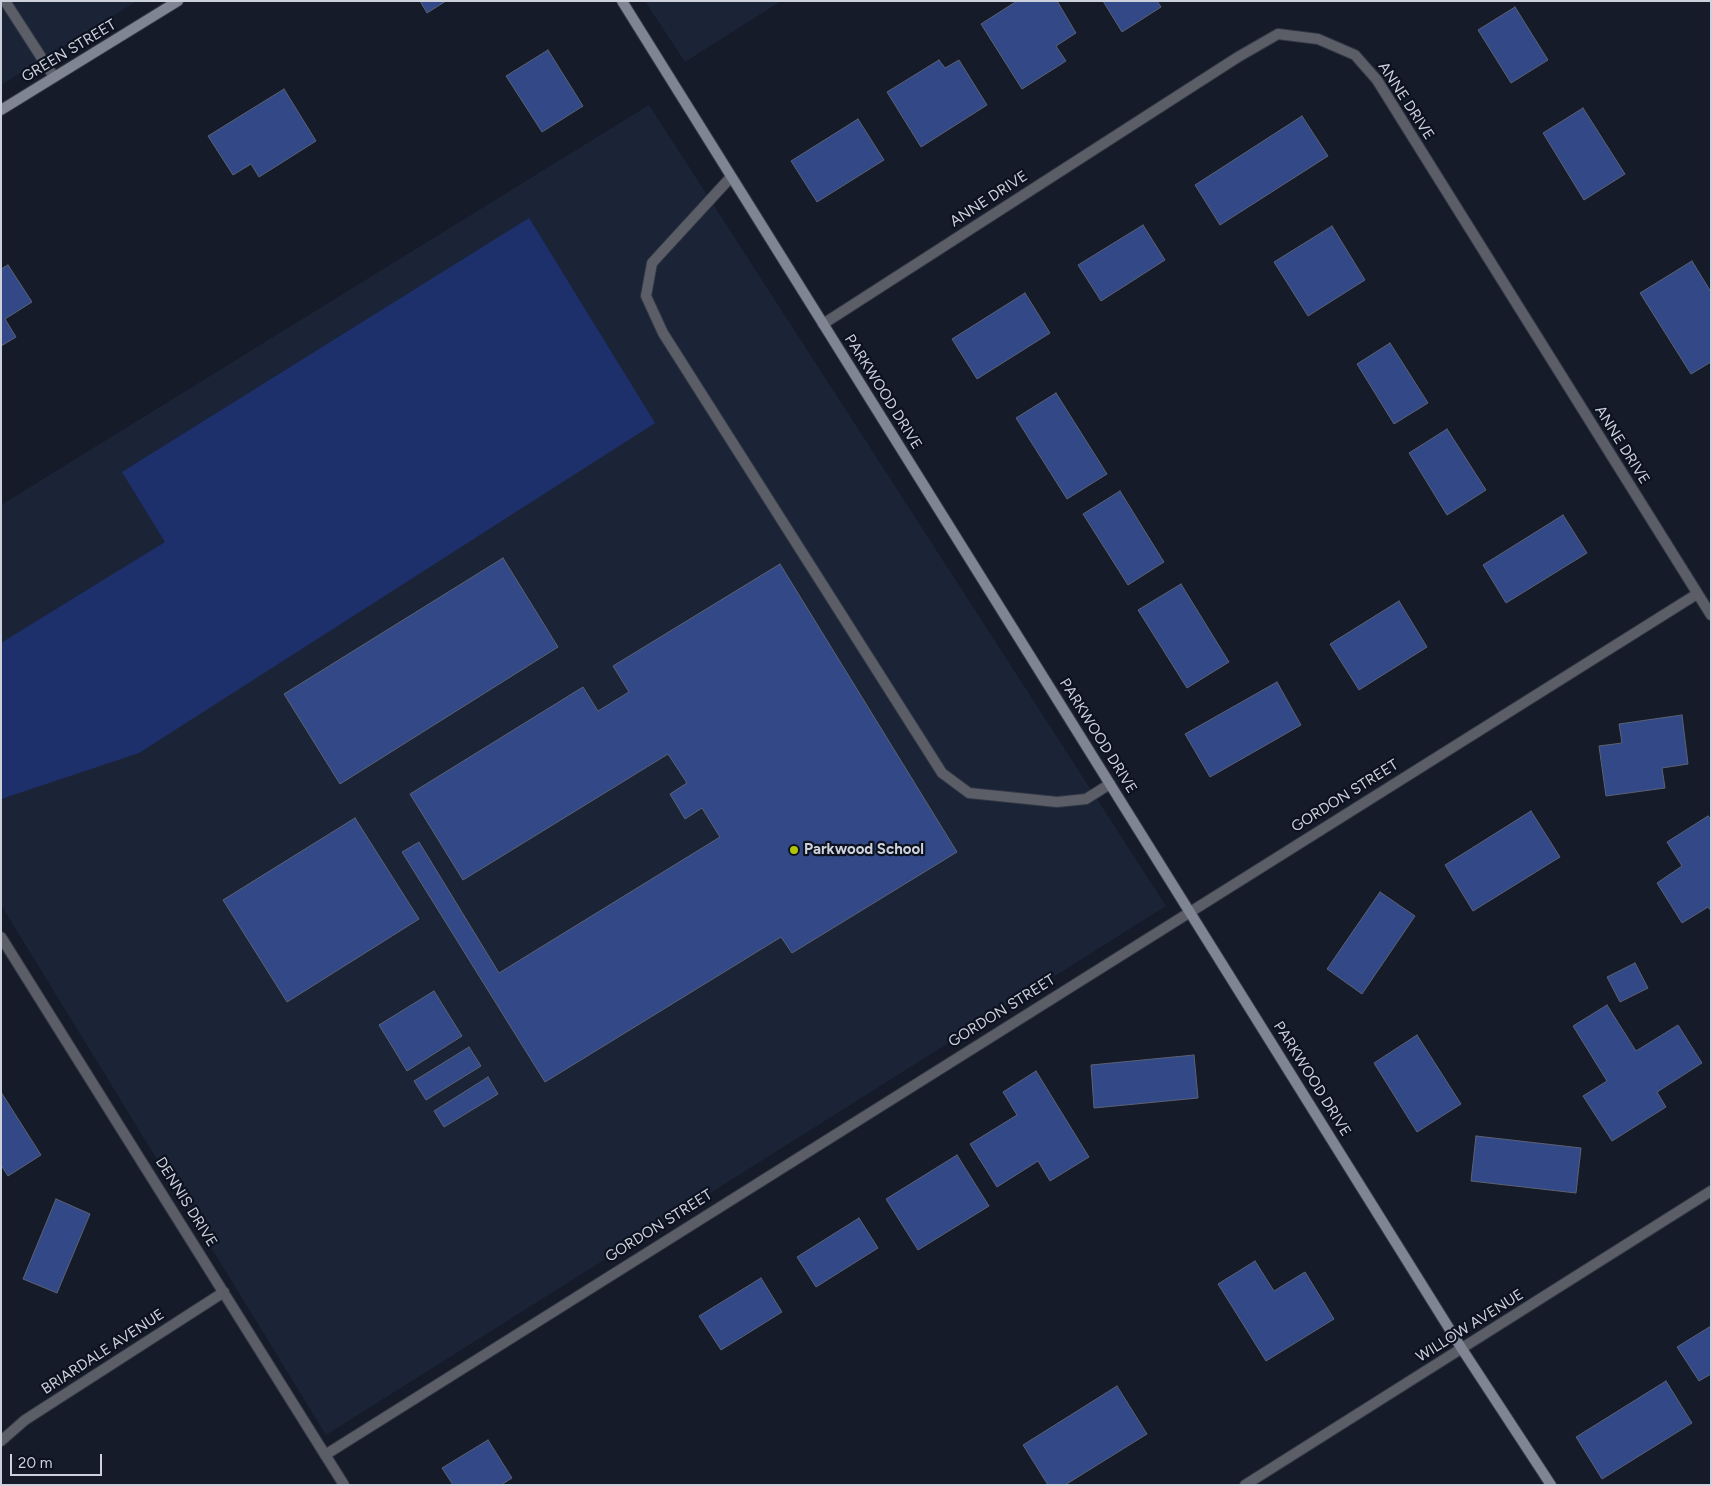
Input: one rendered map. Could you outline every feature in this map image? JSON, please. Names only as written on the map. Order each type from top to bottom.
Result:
[{"type":"street","points":[[4,1],[54,77]]},
{"type":"street","name":"GREEN STREET","points":[[1,110],[178,1]]},
{"type":"street","name":"PARKWOOD DRIVE","points":[[622,1],[1462,1349],[1551,1485]]},
{"type":"street","name":"ANNE DRIVE","points":[[823,324],[1246,52],[1278,34],[1318,40],[1355,55],[1377,80],[1711,616]]},
{"type":"street","points":[[731,176],[652,263],[646,296],[663,333],[942,773],[969,793],[1057,802],[1086,800],[1110,784]]},
{"type":"street","name":"GORDON STREET","points":[[324,1455],[1697,594]]},
{"type":"street","name":"DENNIS DRIVE","points":[[1,937],[344,1485]]},
{"type":"street","name":"WILLOW AVENUE","points":[[1245,1485],[1711,1191]]},
{"type":"street","name":"BRIARDALE AVENUE","points":[[1,1441],[25,1420],[224,1292]]},
{"type":"shaded area","points":[[1,1],[137,1],[1,85]]},
{"type":"shaded area","points":[[645,1],[781,1],[685,62]]},
{"type":"shaded area","points":[[649,105],[1166,906],[326,1435],[1,905],[1,505]]},
{"type":"shaded area","points":[[529,218],[655,423],[139,753],[1,799],[1,643],[165,542],[122,472]]},
{"type":"building","points":[[420,1],[446,1],[427,13]]},
{"type":"building","points":[[1017,1],[1057,1],[1076,33],[1056,46],[1066,61],[1022,89],[981,24]]},
{"type":"building","points":[[1103,1],[1157,1],[1161,7],[1122,32]]},
{"type":"building","points":[[1515,7],[1548,60],[1511,83],[1478,30]]},
{"type":"building","points":[[548,50],[583,106],[542,132],[506,76]]},
{"type":"building","points":[[939,60],[945,68],[959,60],[987,105],[921,147],[887,92]]},
{"type":"building","points":[[284,89],[316,141],[259,177],[251,164],[233,175],[208,136]]},
{"type":"building","points":[[1583,108],[1625,174],[1584,200],[1543,133]]},
{"type":"building","points":[[1302,116],[1328,156],[1220,225],[1195,185]]},
{"type":"building","points":[[858,119],[884,160],[817,202],[791,161]]},
{"type":"building","points":[[1143,225],[1165,260],[1101,301],[1078,265]]},
{"type":"building","points":[[1332,226],[1365,280],[1308,316],[1274,262]]},
{"type":"building","points":[[1692,261],[1711,292],[1711,362],[1691,374],[1640,293]]},
{"type":"building","points":[[8,265],[32,302],[5,319],[16,337],[1,346],[1,269]]},
{"type":"building","points":[[1025,293],[1050,333],[977,379],[952,339]]},
{"type":"building","points":[[1390,343],[1428,403],[1394,424],[1357,364]]},
{"type":"building","points":[[1056,393],[1107,474],[1067,499],[1016,418]]},
{"type":"building","points":[[1447,429],[1486,490],[1447,515],[1409,453]]},
{"type":"building","points":[[1120,491],[1164,562],[1128,585],[1083,514]]},
{"type":"building","points":[[1563,515],[1587,553],[1506,603],[1483,565]]},
{"type":"building","points":[[503,558],[558,647],[340,784],[284,694]]},
{"type":"building","points":[[780,564],[957,852],[792,953],[781,937],[545,1082],[402,852],[419,842],[499,973],[720,837],[702,808],[685,819],[670,794],[687,783],[668,754],[463,880],[410,794],[583,687],[598,711],[629,692],[613,666]]},
{"type":"building","points":[[1181,584],[1229,662],[1187,688],[1138,610]]},
{"type":"building","points":[[1399,601],[1427,647],[1359,690],[1330,644]]},
{"type":"building","points":[[1277,682],[1301,725],[1210,777],[1185,734]]},
{"type":"building","points":[[1682,715],[1688,764],[1662,768],[1665,788],[1606,796],[1599,746],[1622,743],[1619,724]]},
{"type":"building","points":[[1531,811],[1560,857],[1473,911],[1445,865]]},
{"type":"building","points":[[1708,816],[1711,819],[1711,911],[1708,907],[1682,923],[1657,883],[1682,866],[1667,842]]},
{"type":"building","points":[[355,818],[419,919],[287,1002],[223,900]]},
{"type":"building","points":[[1380,892],[1415,916],[1362,994],[1327,969]]},
{"type":"building","points":[[1635,963],[1648,988],[1620,1002],[1607,977]]},
{"type":"building","points":[[434,991],[462,1036],[407,1071],[379,1025]]},
{"type":"building","points":[[1607,1005],[1636,1051],[1678,1025],[1702,1063],[1657,1092],[1666,1107],[1612,1141],[1583,1096],[1607,1081],[1573,1026]]},
{"type":"building","points":[[1417,1035],[1461,1104],[1417,1132],[1374,1063]]},
{"type":"building","points":[[469,1047],[481,1066],[426,1100],[414,1081]]},
{"type":"building","points":[[1194,1055],[1198,1098],[1094,1108],[1091,1065]]},
{"type":"building","points":[[1036,1071],[1089,1157],[1050,1181],[1038,1161],[997,1187],[970,1144],[1017,1115],[1003,1092]]},
{"type":"building","points":[[488,1077],[498,1094],[444,1127],[434,1111]]},
{"type":"building","points":[[1,1092],[41,1155],[8,1176],[1,1165]]},
{"type":"building","points":[[1476,1136],[1581,1148],[1576,1193],[1471,1181]]},
{"type":"building","points":[[957,1155],[989,1206],[918,1250],[886,1199]]},
{"type":"building","points":[[56,1199],[90,1214],[57,1293],[23,1279]]},
{"type":"building","points":[[859,1218],[878,1248],[816,1287],[797,1257]]},
{"type":"building","points":[[1255,1261],[1274,1291],[1305,1272],[1334,1319],[1266,1361],[1218,1284]]},
{"type":"building","points":[[761,1278],[782,1312],[721,1350],[699,1316]]},
{"type":"building","points":[[1711,1326],[1711,1374],[1699,1381],[1677,1347]]},
{"type":"building","points":[[1666,1381],[1692,1423],[1602,1479],[1576,1437]]},
{"type":"building","points":[[1117,1386],[1147,1434],[1065,1485],[1048,1485],[1023,1445]]},
{"type":"building","points":[[488,1440],[512,1478],[501,1485],[453,1485],[442,1468]]},
{"type":"place","name":"Parkwood School","points":[[794,850]]}]
